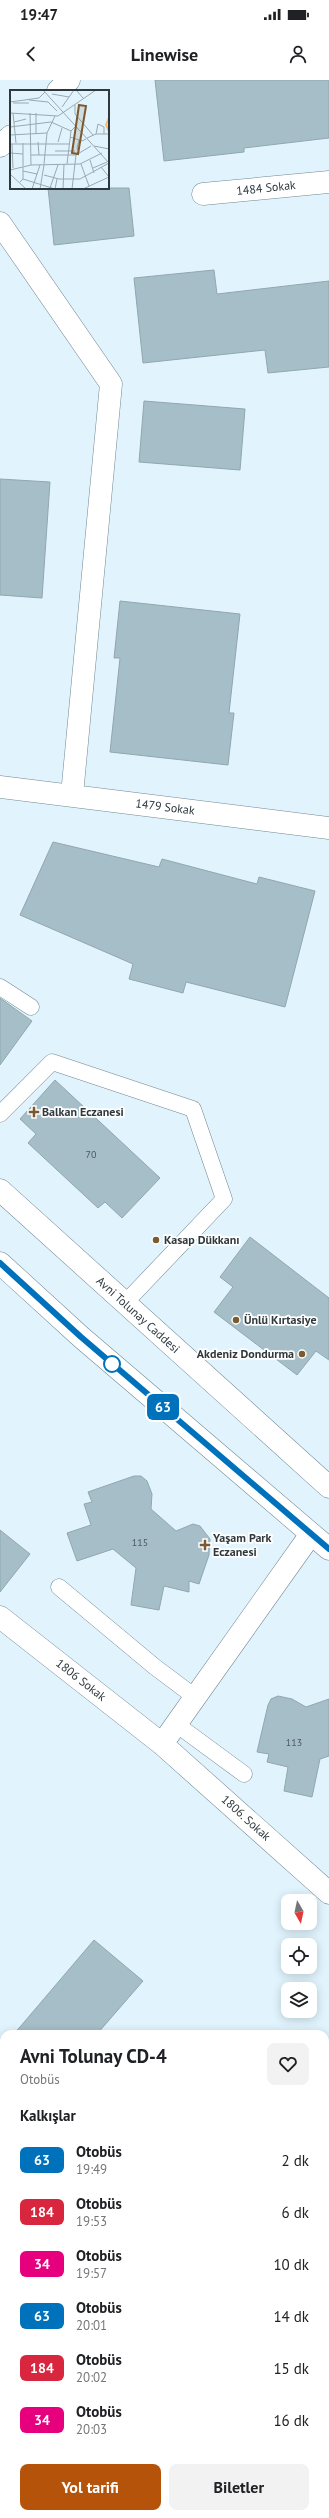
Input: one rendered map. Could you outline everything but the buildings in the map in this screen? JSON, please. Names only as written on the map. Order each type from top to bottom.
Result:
[{"type":"street","points":[[59,90],[69,80]]},
{"type":"street","points":[[0,146],[10,137]]},
{"type":"street","name":"1484 Sokak","points":[[203,194],[329,182]]},
{"type":"street","points":[[0,223],[111,384],[72,795]]},
{"type":"street","name":"1479 Sokak","points":[[0,787],[329,828]]},
{"type":"street","name":"Avni Tolunay Caddesi","points":[[0,1190],[125,1304],[328,1483]]},
{"type":"street","points":[[0,1263],[81,1337],[329,1549]]},
{"type":"street","points":[[162,1744],[311,1534]]},
{"type":"street","name":"1806 Sokak","points":[[0,1617],[162,1744]]},
{"type":"street","name":"1806. Sokak","points":[[162,1744],[329,1892]]},
{"type":"lane","points":[[0,987],[31,1007]]},
{"type":"lane","points":[[0,1114],[52,1062],[193,1109],[224,1199],[125,1304]]},
{"type":"lane","points":[[59,1586],[155,1667],[195,1697]]},
{"type":"lane","points":[[176,1724],[244,1774]]},
{"type":"path","points":[[252,1538],[256,1541]]},
{"type":"bus line","name":"63","points":[[0,1263],[81,1337],[329,1549]]},
{"type":"place","name":"Balkan Eczanesi","points":[[34,1112]]},
{"type":"place","name":"Kasap Dükkanı","points":[[156,1240]]},
{"type":"place","name":"Ünlü Kırtasiye","points":[[236,1320]]},
{"type":"place","name":"Akdeniz Dondurma","points":[[302,1354]]},
{"type":"place","name":"Yaşam Park Eczanesi","points":[[205,1545]]}]
